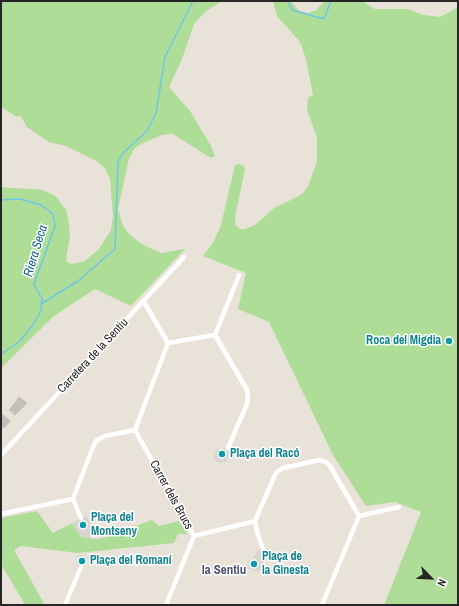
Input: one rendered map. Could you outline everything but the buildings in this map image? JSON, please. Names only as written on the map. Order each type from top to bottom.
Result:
[{"type":"street","name":"Carretera de la Sentiu","points":[[1,455],[184,257]]},
{"type":"street","points":[[215,335],[239,275]]},
{"type":"street","points":[[144,302],[168,343]]},
{"type":"street","points":[[168,343],[215,335]]},
{"type":"street","points":[[215,335],[247,390],[248,396],[247,404],[228,448]]},
{"type":"street","points":[[81,518],[72,499],[93,447],[97,440],[105,436],[134,430],[168,343]]},
{"type":"street","name":"Carrer dels Brucs","points":[[134,430],[194,536],[166,605]]},
{"type":"street","points":[[263,549],[255,521],[275,474],[283,468],[324,460],[330,466],[359,516]]},
{"type":"street","points":[[1,514],[72,499]]},
{"type":"street","points":[[359,516],[399,507]]},
{"type":"street","points":[[322,605],[359,516]]},
{"type":"street","points":[[194,536],[255,521]]},
{"type":"street","points":[[65,605],[81,568]]},
{"type":"green space","points":[[1,1],[222,1],[205,12],[194,24],[182,59],[169,87],[190,111],[210,144],[215,156],[211,158],[173,134],[162,135],[143,143],[135,148],[129,158],[118,209],[123,226],[130,235],[143,245],[161,253],[185,249],[131,306],[95,289],[54,316],[1,368],[1,187],[43,190],[54,195],[58,199],[66,210],[68,217],[70,236],[66,258],[67,262],[72,264],[85,261],[99,249],[111,230],[113,215],[110,179],[105,168],[98,162],[66,146],[49,142],[27,127],[20,115],[17,117],[1,107]]},
{"type":"green space","points":[[273,1],[291,1],[298,10],[307,13],[315,11],[325,1],[362,1],[375,9],[408,9],[423,15],[440,17],[458,7],[458,605],[384,605],[421,512],[395,502],[366,506],[333,455],[269,322],[238,309],[246,273],[203,256],[214,241],[221,225],[235,165],[239,164],[244,166],[245,169],[235,217],[236,226],[241,229],[245,229],[255,225],[274,208],[303,193],[308,186],[317,162],[317,137],[307,110],[308,98],[313,95],[306,59],[300,42],[277,16]]},
{"type":"green space","points":[[37,511],[53,533],[72,523],[81,537],[97,539],[152,520],[159,526],[179,521],[187,534],[178,534],[174,543],[78,553],[21,546],[14,550],[45,605],[25,605],[1,564],[1,518]]},
{"type":"shaded area","name":"Plaça del Racó","points":[[231,448],[226,462],[218,463],[214,457],[216,450]]},
{"type":"shaded area","name":"Plaça del Montseny","points":[[86,515],[94,531],[90,538],[81,537],[72,523]]},
{"type":"shaded area","name":"Plaça de la Ginesta","points":[[263,549],[265,557],[259,573],[245,567],[248,561],[254,557],[258,550]]},
{"type":"shaded area","name":"Plaça del Romaní","points":[[78,555],[84,555],[87,559],[83,568],[78,567]]},
{"type":"waterway","points":[[41,304],[78,281],[115,249],[118,162],[123,153],[147,131],[156,113],[165,57],[193,1]]},
{"type":"waterway","points":[[288,1],[292,10],[324,19],[331,1]]},
{"type":"waterway","name":"Riera Seca","points":[[1,200],[20,199],[41,205],[53,214],[55,226],[34,284],[42,299],[41,311],[33,325],[20,341],[1,354]]},
{"type":"place","name":"Roca del Migdia","points":[[449,341]]},
{"type":"place","name":"Plaça del Racó","points":[[222,454]]},
{"type":"place","name":"Plaça del Montseny","points":[[83,525]]},
{"type":"place","name":"Plaça del Romaní","points":[[82,561]]},
{"type":"place","name":"Plaça de la Ginesta","points":[[254,564]]},
{"type":"district","name":"la Sentiu","points":[[224,571]]}]
